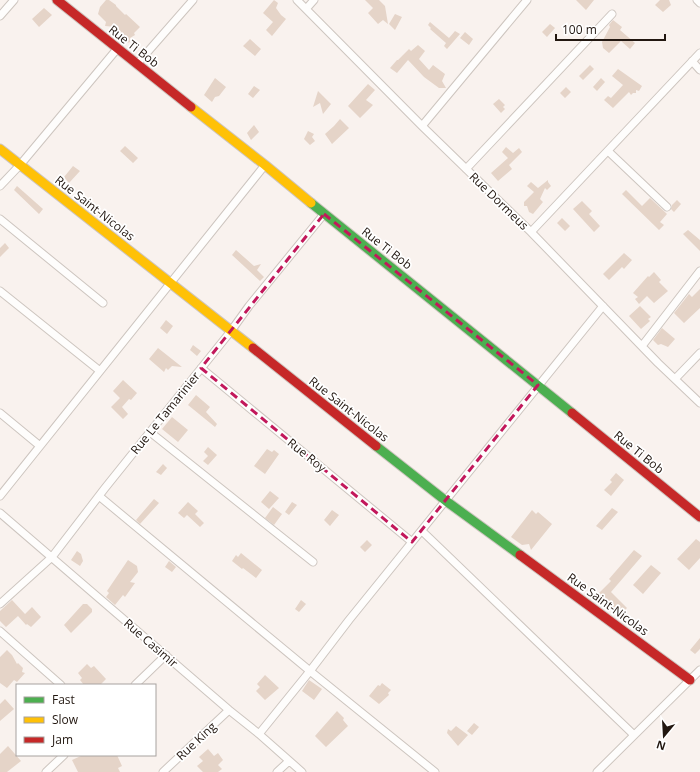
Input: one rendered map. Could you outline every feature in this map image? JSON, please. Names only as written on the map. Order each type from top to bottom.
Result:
[{"type":"street","points":[[0,16],[14,0]]},
{"type":"street","name":"Rue Ti Bob","points":[[57,0],[418,288],[700,517]]},
{"type":"street","points":[[137,64],[193,0]]},
{"type":"street","name":"Rue Dormeus","points":[[297,0],[422,126],[531,232],[700,403]]},
{"type":"street","points":[[306,9],[314,0]]},
{"type":"street","points":[[422,126],[527,0]]},
{"type":"street","points":[[696,0],[700,3]]},
{"type":"street","points":[[466,169],[612,14]]},
{"type":"street","points":[[0,186],[20,165],[117,49]]},
{"type":"street","points":[[531,232],[700,53]]},
{"type":"street","points":[[692,62],[700,70]]},
{"type":"street","name":"Rue Saint-Nicolas","points":[[0,149],[446,501],[690,680]]},
{"type":"street","points":[[608,151],[667,207]]},
{"type":"street","points":[[0,496],[265,165]]},
{"type":"street","name":"Rue Le Tamarinier","points":[[0,604],[52,557],[324,214]]},
{"type":"street","points":[[0,219],[103,303]]},
{"type":"street","points":[[642,346],[700,270]]},
{"type":"street","points":[[0,291],[100,371]]},
{"type":"street","points":[[259,734],[349,620],[603,306]]},
{"type":"street","points":[[675,379],[700,353]]},
{"type":"street","name":"Rue Roy","points":[[201,368],[412,542]]},
{"type":"street","points":[[0,413],[40,446]]},
{"type":"street","points":[[150,432],[313,562]]},
{"type":"street","points":[[99,496],[310,671],[435,772]]},
{"type":"street","name":"Rue Casimir","points":[[0,513],[302,772]]},
{"type":"street","points":[[422,531],[634,736]]},
{"type":"street","points":[[0,631],[60,684]]},
{"type":"street","points":[[136,684],[166,655]]},
{"type":"street","points":[[597,772],[700,671]]},
{"type":"street","name":"Rue King","points":[[163,772],[229,710]]},
{"type":"street","points":[[46,772],[63,756]]},
{"type":"street","points":[[277,772],[289,761]]},
{"type":"highlighted area","points":[[324,214],[538,385],[412,542],[201,368]]},
{"type":"building","points":[[106,0],[109,0],[116,5],[125,15],[126,14],[140,27],[134,33],[135,35],[130,38],[130,42],[127,43],[112,32],[116,27],[105,26],[106,22],[98,14],[100,7]]},
{"type":"building","points":[[274,0],[278,3],[276,8],[286,19],[272,36],[266,30],[273,22],[263,13]]},
{"type":"building","points":[[365,0],[379,0],[385,6],[388,24],[383,20],[378,24],[368,13],[373,8]]},
{"type":"building","points":[[576,0],[594,0],[586,10]]},
{"type":"building","points":[[660,0],[669,0],[671,5],[663,12],[655,5]]},
{"type":"building","points":[[44,8],[52,15],[39,27],[32,19]]},
{"type":"building","points":[[395,14],[402,17],[395,30],[389,24]]},
{"type":"building","points":[[613,20],[622,27],[620,30],[635,43],[630,49],[621,41],[609,53],[603,48],[602,42],[610,27],[609,25]]},
{"type":"building","points":[[430,22],[449,38],[455,31],[460,34],[447,49],[444,46],[446,43],[430,29],[431,28],[428,25]]},
{"type":"building","points":[[550,24],[555,28],[547,37],[542,32]]},
{"type":"building","points":[[465,32],[473,39],[469,45],[460,38]]},
{"type":"building","points":[[250,39],[261,49],[255,56],[243,46]]},
{"type":"building","points":[[418,45],[425,51],[419,59],[429,70],[433,65],[445,74],[442,81],[446,88],[439,88],[424,77],[408,60],[397,73],[390,68],[409,49],[411,51]]},
{"type":"building","points":[[590,65],[594,69],[583,80],[579,76]]},
{"type":"building","points":[[618,69],[642,86],[639,91],[636,90],[636,93],[631,95],[629,92],[613,108],[604,100],[608,96],[611,98],[623,85],[612,76]]},
{"type":"building","points":[[215,78],[226,87],[219,96],[215,97],[212,102],[204,95]]},
{"type":"building","points":[[601,78],[605,82],[597,91],[593,87]]},
{"type":"building","points":[[368,84],[375,90],[366,100],[373,105],[360,118],[348,106]]},
{"type":"building","points":[[254,86],[260,90],[253,98],[248,94]]},
{"type":"building","points":[[566,87],[571,92],[565,98],[560,93]]},
{"type":"building","points":[[318,91],[331,104],[323,114],[320,103],[313,107]]},
{"type":"building","points":[[499,99],[505,105],[503,107],[505,109],[501,113],[493,104]]},
{"type":"building","points":[[340,119],[349,128],[332,144],[325,134]]},
{"type":"building","points":[[254,125],[259,132],[251,140],[247,133]]},
{"type":"building","points":[[308,131],[314,134],[312,137],[315,141],[310,145],[304,139]]},
{"type":"building","points":[[125,146],[138,158],[133,163],[120,151]]},
{"type":"building","points":[[506,147],[513,153],[519,148],[522,152],[509,165],[512,169],[498,181],[491,173],[508,158],[502,152]]},
{"type":"building","points":[[73,166],[80,171],[69,183],[64,177]]},
{"type":"building","points":[[548,180],[551,186],[547,190],[545,188],[540,199],[543,202],[533,214],[529,212],[527,206],[524,206],[524,202],[534,192],[527,186],[531,182],[538,188]]},
{"type":"building","points":[[17,186],[43,209],[39,214],[14,190]]},
{"type":"building","points":[[626,190],[642,206],[650,198],[667,214],[660,222],[664,225],[659,230],[622,194]]},
{"type":"building","points":[[677,200],[681,204],[674,212],[671,209],[672,205]]},
{"type":"building","points":[[582,201],[592,211],[589,214],[600,226],[594,232],[573,209]]},
{"type":"building","points":[[562,218],[570,226],[565,231],[557,223]]},
{"type":"building","points":[[688,230],[700,240],[700,251],[683,234]]},
{"type":"building","points":[[5,243],[9,248],[0,257],[0,248]]},
{"type":"building","points":[[236,250],[254,266],[261,264],[257,270],[264,277],[260,281],[232,255]]},
{"type":"building","points":[[624,253],[632,260],[624,269],[622,267],[609,280],[603,274]]},
{"type":"building","points":[[654,272],[661,280],[659,282],[668,291],[654,303],[647,296],[639,304],[635,299],[638,297],[633,293],[648,276],[649,277]]},
{"type":"building","points":[[700,289],[700,308],[684,323],[674,313],[689,294],[692,297]]},
{"type":"building","points":[[640,306],[651,317],[648,319],[650,321],[641,329],[629,316]]},
{"type":"building","points":[[166,320],[173,326],[167,334],[160,328]]},
{"type":"building","points":[[662,328],[675,339],[668,347],[661,344],[658,345],[653,340]]},
{"type":"building","points":[[193,345],[201,351],[197,356],[190,350]]},
{"type":"building","points":[[158,348],[182,367],[172,366],[168,370],[166,368],[164,372],[149,359]]},
{"type":"building","points":[[123,380],[137,393],[122,407],[128,414],[123,419],[111,407],[120,398],[113,391]]},
{"type":"building","points":[[196,395],[210,407],[206,412],[217,424],[215,427],[188,405]]},
{"type":"building","points":[[172,417],[188,430],[178,442],[162,429]]},
{"type":"building","points":[[208,447],[217,455],[208,465],[203,461],[208,456],[204,452]]},
{"type":"building","points":[[267,449],[272,452],[274,450],[279,454],[265,474],[254,466]]},
{"type":"building","points":[[163,464],[167,468],[161,475],[156,472]]},
{"type":"building","points":[[616,473],[624,480],[611,496],[604,490],[612,482],[610,480]]},
{"type":"building","points":[[270,491],[279,498],[269,509],[261,502]]},
{"type":"building","points":[[154,499],[159,503],[140,524],[136,520]]},
{"type":"building","points":[[188,502],[198,511],[195,514],[204,523],[200,527],[187,515],[184,518],[178,513]]},
{"type":"building","points":[[292,502],[297,505],[289,515],[285,512]]},
{"type":"building","points":[[273,507],[282,514],[274,525],[265,518]]},
{"type":"building","points":[[612,508],[618,512],[602,530],[596,526]]},
{"type":"building","points":[[332,510],[339,515],[330,526],[324,520]]},
{"type":"building","points":[[532,510],[536,514],[538,512],[552,524],[531,550],[529,544],[522,545],[511,537]]},
{"type":"building","points":[[696,539],[700,542],[700,558],[689,570],[677,559]]},
{"type":"building","points":[[367,540],[372,545],[365,552],[360,547]]},
{"type":"building","points":[[634,550],[642,556],[611,592],[627,608],[619,616],[598,594],[611,581],[609,579]]},
{"type":"building","points":[[77,551],[81,554],[83,561],[80,566],[71,560]]},
{"type":"building","points":[[241,553],[262,570],[256,578],[232,561],[236,555],[238,557]]},
{"type":"building","points":[[128,560],[137,566],[138,572],[130,582],[135,583],[125,597],[123,595],[115,605],[106,597],[109,593],[107,591]]},
{"type":"building","points":[[169,561],[176,567],[172,572],[165,567]]},
{"type":"building","points":[[651,565],[661,573],[643,594],[633,585]]},
{"type":"building","points":[[12,600],[25,614],[32,607],[41,617],[31,627],[27,624],[26,625],[18,616],[6,627],[0,621],[0,611]]},
{"type":"building","points":[[301,600],[306,604],[299,612],[295,609]]},
{"type":"building","points":[[83,604],[87,604],[92,609],[92,612],[71,633],[64,625]]},
{"type":"building","points":[[700,638],[700,649],[695,654],[690,650]]},
{"type":"building","points":[[7,650],[17,664],[18,663],[23,668],[22,672],[25,673],[17,682],[14,680],[7,688],[0,683],[0,657]]},
{"type":"building","points":[[87,664],[91,668],[94,666],[106,679],[101,684],[83,684],[80,680],[82,678],[78,673]]},
{"type":"building","points":[[265,675],[279,688],[265,700],[256,691],[260,687],[257,684]]},
{"type":"building","points":[[309,680],[322,689],[314,700],[302,691]]},
{"type":"building","points":[[382,683],[391,690],[388,693],[389,695],[379,704],[369,696],[378,685],[380,686]]},
{"type":"building","points":[[5,699],[14,709],[0,721],[0,704]]},
{"type":"building","points":[[337,711],[344,718],[343,720],[348,726],[326,747],[315,736]]},
{"type":"building","points":[[474,723],[479,727],[472,735],[467,731]]},
{"type":"building","points":[[456,726],[468,735],[458,746],[447,733],[448,729],[451,731]]},
{"type":"building","points":[[8,746],[21,761],[7,772],[0,772],[0,754]]},
{"type":"building","points":[[208,749],[214,756],[218,753],[223,760],[218,765],[222,769],[218,772],[203,772],[197,766],[203,761],[199,757]]},
{"type":"building","points":[[81,756],[117,756],[122,766],[118,768],[120,772],[78,772],[72,760]]},
{"type":"traffic: fast","points":[[311,203],[572,413]]},
{"type":"traffic: fast","points":[[376,446],[446,501],[520,555]]},
{"type":"traffic: slow","points":[[191,107],[311,203]]},
{"type":"traffic: slow","points":[[0,149],[253,348]]},
{"type":"traffic: jam","points":[[57,0],[191,107]]},
{"type":"traffic: jam","points":[[253,348],[376,446]]},
{"type":"traffic: jam","points":[[572,413],[700,517]]},
{"type":"traffic: jam","points":[[520,555],[690,680]]}]
